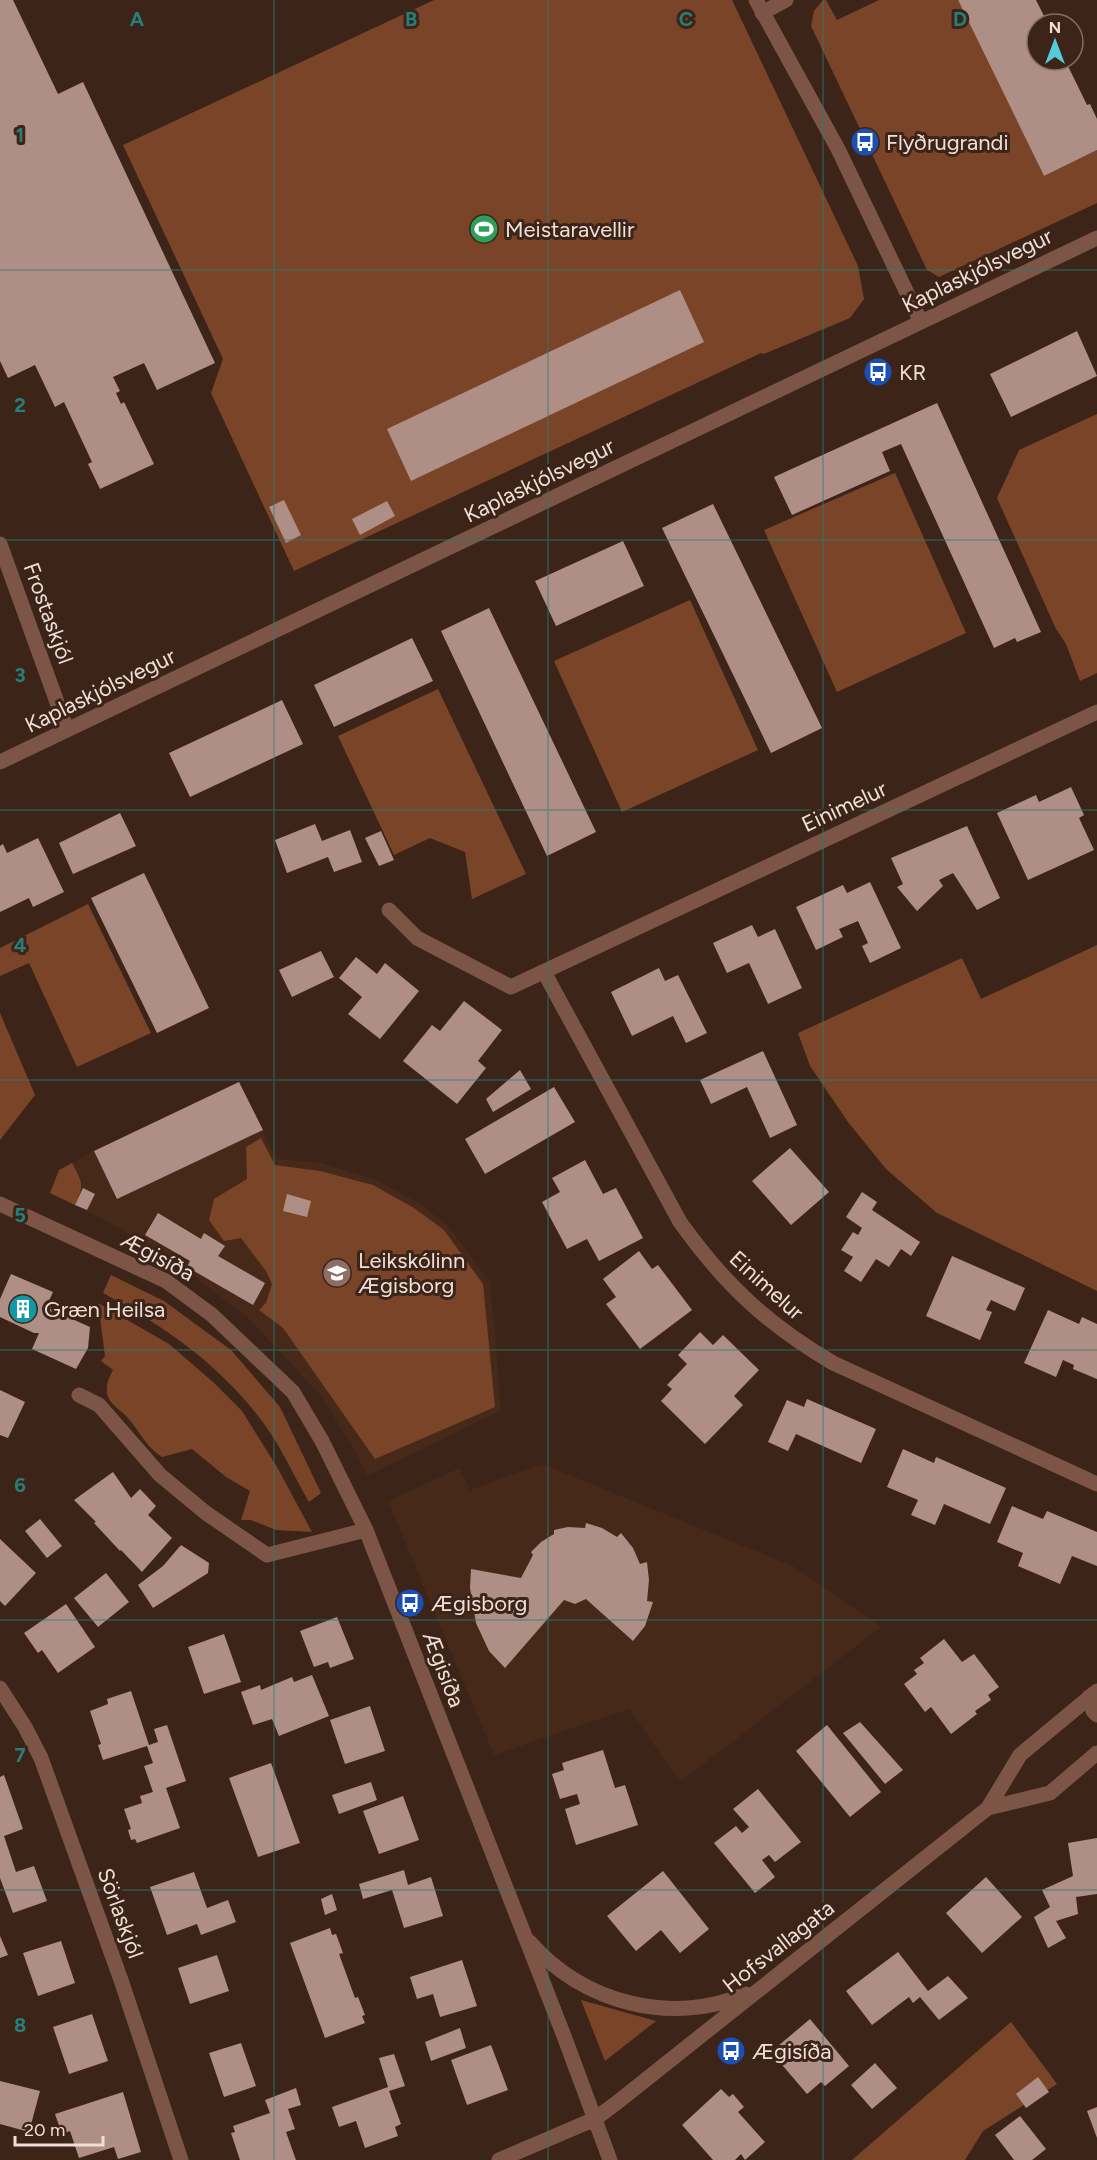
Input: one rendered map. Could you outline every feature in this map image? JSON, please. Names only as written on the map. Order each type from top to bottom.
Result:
[{"type":"street","points":[[786,0],[759,7],[838,149],[921,322]]},
{"type":"street","name":"Kaplaskjólsvegur","points":[[0,762],[1097,238]]},
{"type":"street","name":"Frostaskjól","points":[[0,544],[67,730]]},
{"type":"street","name":"Einimelur","points":[[389,910],[417,938],[511,987],[1097,712]]},
{"type":"street","name":"Einimelur","points":[[544,972],[680,1222],[705,1258],[734,1290],[766,1319],[833,1363],[1097,1484]]},
{"type":"street","name":"Ægisíða","points":[[0,1204],[166,1281],[212,1315],[293,1392],[322,1441],[366,1530],[525,1935],[610,2160]]},
{"type":"street","points":[[79,1395],[99,1405],[160,1475],[206,1513],[267,1555],[366,1530]]},
{"type":"street","name":"Sörlaskjól","points":[[0,1688],[25,1727],[41,1758],[121,1980],[181,2160]]},
{"type":"street","points":[[1095,1693],[1093,1711],[1097,1715]]},
{"type":"street","name":"Hofsvallagata","points":[[499,2160],[596,2119],[988,1808],[1020,1755],[1095,1693]]},
{"type":"street","name":"Hofsvallagata","points":[[988,1808],[1050,1793],[1097,1753]]},
{"type":"street","points":[[525,1935],[570,1978],[598,1993],[627,2003],[652,2008],[707,2006],[735,1999],[762,1987]]},
{"type":"shaded area","name":"Meistaravellir","points":[[434,0],[732,0],[858,266],[864,299],[850,318],[764,354],[761,353],[294,571],[211,393],[223,359],[123,145]]},
{"type":"shaded area","points":[[823,0],[826,0],[837,20],[879,0],[958,0],[1044,176],[1097,150],[1097,203],[939,277],[927,270],[811,26],[814,11]]},
{"type":"shaded area","points":[[1097,414],[1097,673],[1080,681],[1066,644],[1056,629],[997,498],[1019,450]]},
{"type":"shaded area","points":[[895,473],[966,633],[837,692],[764,530]]},
{"type":"shaded area","points":[[690,600],[758,750],[622,812],[554,661]]},
{"type":"shaded area","points":[[438,689],[526,874],[472,899],[465,852],[430,838],[394,855],[338,736]]},
{"type":"shaded area","points":[[88,904],[151,1033],[77,1067],[29,963],[0,976],[0,948]]},
{"type":"shaded area","points":[[1097,945],[1097,1291],[937,1213],[886,1169],[848,1122],[810,1066],[798,1033],[962,958],[981,999]]},
{"type":"shaded area","points":[[0,1013],[35,1095],[0,1140]]},
{"type":"shaded area","name":"Leikskólinn Ægisborg","points":[[239,1082],[276,1159],[321,1163],[376,1180],[419,1203],[448,1226],[490,1282],[500,1411],[367,1476],[355,1451],[321,1396],[249,1319],[180,1265],[105,1220],[50,1193],[59,1170]]},
{"type":"shaded area","name":"Leikskólinn Ægisborg","points":[[261,1138],[275,1165],[320,1171],[373,1185],[414,1208],[444,1230],[483,1284],[495,1407],[375,1459],[283,1328],[259,1310],[266,1303],[272,1284],[266,1271],[241,1238],[224,1241],[209,1220],[214,1199],[247,1179],[246,1147]]},
{"type":"shaded area","points":[[72,1163],[81,1184],[75,1205],[50,1193],[59,1170]]},
{"type":"shaded area","points":[[111,1275],[164,1301],[231,1350],[280,1407],[321,1493],[309,1502],[271,1434],[236,1390],[217,1371],[174,1336],[103,1293]]},
{"type":"shaded area","points":[[98,1303],[169,1344],[242,1411],[277,1467],[312,1532],[276,1530],[251,1520],[241,1520],[250,1491],[226,1477],[192,1449],[162,1457],[152,1449],[108,1397],[108,1383],[113,1370],[101,1361],[105,1356]]},
{"type":"shaded area","points":[[542,1464],[793,1566],[881,1627],[680,1782],[629,1709],[494,1755],[388,1501],[460,1468],[470,1490]]},
{"type":"shaded area","points":[[581,2000],[656,2021],[605,2061]]},
{"type":"shaded area","points":[[1011,2022],[1057,2084],[983,2131],[965,2160],[852,2160]]},
{"type":"building","points":[[0,0],[13,0],[58,94],[83,82],[215,363],[157,390],[144,363],[113,377],[120,391],[116,393],[121,404],[124,402],[154,464],[100,489],[88,464],[92,462],[64,402],[55,407],[35,365],[8,378],[0,361]]},
{"type":"building","points":[[958,0],[1036,0],[1042,12],[1025,12],[1025,72],[1071,72],[1087,105],[1090,104],[1097,119],[1097,150],[1044,176]]},
{"type":"building","points":[[680,290],[704,342],[411,481],[387,429]]},
{"type":"building","points":[[1077,331],[1097,376],[1011,417],[990,374]]},
{"type":"building","points":[[937,403],[1041,632],[1017,642],[1015,638],[994,648],[901,444],[882,452],[890,471],[792,515],[774,477]]},
{"type":"building","points":[[284,500],[301,535],[286,543],[269,507]]},
{"type":"building","points":[[387,501],[395,516],[360,535],[352,519]]},
{"type":"building","points":[[713,504],[822,728],[771,753],[662,528]]},
{"type":"building","points":[[623,541],[644,586],[556,626],[535,581]]},
{"type":"building","points":[[489,608],[596,832],[547,856],[441,631]]},
{"type":"building","points":[[412,638],[433,681],[334,727],[314,685]]},
{"type":"building","points":[[282,700],[303,744],[190,797],[169,753]]},
{"type":"building","points":[[1071,787],[1084,815],[1079,818],[1094,850],[1028,880],[997,813],[1036,795],[1039,802]]},
{"type":"building","points":[[120,813],[136,846],[73,874],[59,843]]},
{"type":"building","points":[[315,824],[322,841],[350,830],[362,862],[334,872],[328,857],[287,873],[275,840]]},
{"type":"building","points":[[967,826],[1000,898],[977,910],[953,873],[939,880],[943,886],[917,911],[897,887],[903,884],[891,858]]},
{"type":"building","points":[[381,831],[394,860],[379,866],[365,838]]},
{"type":"building","points":[[38,838],[64,892],[33,907],[29,898],[0,912],[0,846],[3,844],[7,853]]},
{"type":"building","points":[[144,873],[209,1008],[157,1033],[91,898]]},
{"type":"building","points":[[870,882],[901,948],[870,963],[862,946],[868,943],[858,921],[839,929],[843,937],[816,950],[796,907],[843,885],[847,893]]},
{"type":"building","points":[[752,925],[758,937],[775,929],[802,988],[768,1004],[749,963],[727,973],[713,943]]},
{"type":"building","points":[[321,951],[334,977],[292,997],[279,970]]},
{"type":"building","points":[[356,957],[377,974],[385,963],[419,991],[380,1039],[348,1014],[362,997],[339,978]]},
{"type":"building","points":[[659,968],[665,981],[678,975],[707,1033],[686,1043],[673,1016],[632,1036],[611,992]]},
{"type":"building","points":[[464,1001],[502,1030],[478,1061],[486,1068],[457,1104],[403,1061],[432,1025],[440,1031]]},
{"type":"building","points":[[763,1051],[797,1125],[770,1138],[747,1087],[711,1104],[700,1080]]},
{"type":"building","points":[[520,1070],[531,1089],[493,1112],[486,1099]]},
{"type":"building","points":[[239,1082],[263,1130],[117,1199],[94,1151]]},
{"type":"building","points":[[554,1087],[575,1122],[485,1174],[465,1139]]},
{"type":"building","points":[[790,1148],[829,1192],[791,1225],[752,1181]]},
{"type":"building","points":[[585,1160],[603,1194],[616,1188],[643,1238],[599,1261],[587,1239],[567,1249],[542,1202],[560,1192],[552,1178]]},
{"type":"building","points":[[83,1188],[95,1194],[87,1210],[75,1205]]},
{"type":"building","points":[[862,1192],[877,1202],[872,1210],[920,1242],[911,1256],[901,1249],[889,1267],[876,1259],[861,1282],[844,1271],[853,1257],[841,1250],[853,1232],[858,1235],[862,1228],[846,1217]]},
{"type":"building","points":[[287,1194],[311,1201],[307,1217],[283,1211]]},
{"type":"building","points":[[158,1213],[201,1239],[204,1233],[225,1246],[218,1256],[265,1283],[253,1305],[187,1267],[190,1261],[145,1235]]},
{"type":"building","points":[[639,1251],[652,1269],[658,1265],[692,1310],[640,1349],[606,1304],[616,1297],[603,1279]]},
{"type":"building","points":[[952,1256],[1025,1288],[1015,1311],[991,1300],[986,1310],[992,1312],[980,1340],[926,1316]]},
{"type":"building","points":[[11,1274],[53,1292],[49,1301],[53,1302],[50,1309],[90,1327],[88,1348],[76,1369],[32,1349],[39,1333],[34,1333],[0,1317],[0,1299]]},
{"type":"building","points":[[1048,1310],[1079,1324],[1082,1317],[1097,1324],[1097,1379],[1073,1369],[1074,1365],[1063,1360],[1056,1377],[1024,1363]]},
{"type":"building","points":[[700,1332],[713,1345],[723,1335],[759,1370],[734,1396],[743,1405],[705,1444],[661,1401],[672,1389],[667,1385],[687,1364],[678,1355]]},
{"type":"building","points":[[0,1390],[25,1402],[8,1438],[0,1435]]},
{"type":"building","points":[[807,1399],[876,1429],[861,1463],[796,1434],[788,1451],[768,1442],[787,1400],[804,1407]]},
{"type":"building","points":[[903,1449],[934,1463],[936,1457],[1006,1488],[990,1524],[944,1504],[935,1525],[911,1515],[918,1500],[887,1487]]},
{"type":"building","points":[[113,1472],[131,1498],[140,1489],[156,1506],[148,1515],[172,1538],[142,1572],[74,1500]]},
{"type":"building","points":[[1012,1506],[1043,1519],[1047,1511],[1097,1532],[1097,1566],[1072,1556],[1060,1584],[1018,1566],[1023,1553],[997,1542]]},
{"type":"building","points":[[40,1519],[62,1546],[47,1558],[25,1531]]},
{"type":"building","points":[[586,1523],[602,1528],[617,1537],[621,1533],[633,1548],[640,1564],[647,1562],[649,1580],[647,1601],[653,1602],[645,1626],[633,1641],[586,1599],[575,1604],[564,1600],[505,1668],[489,1651],[476,1623],[470,1588],[471,1569],[521,1578],[533,1555],[531,1552],[554,1534],[554,1530],[568,1527],[585,1528]]},
{"type":"building","points":[[0,1539],[36,1573],[5,1606],[0,1601]]},
{"type":"building","points":[[181,1545],[209,1563],[208,1573],[153,1608],[138,1585],[163,1566]]},
{"type":"building","points":[[106,1573],[129,1602],[98,1627],[74,1598]]},
{"type":"building","points":[[66,1604],[95,1647],[58,1673],[42,1650],[38,1653],[24,1633]]},
{"type":"building","points":[[337,1617],[354,1659],[330,1668],[328,1662],[314,1667],[300,1631]]},
{"type":"building","points":[[224,1634],[241,1682],[204,1694],[188,1647]]},
{"type":"building","points":[[944,1639],[962,1662],[974,1654],[999,1687],[988,1695],[991,1700],[975,1711],[977,1714],[951,1734],[931,1707],[925,1712],[904,1684],[917,1674],[914,1670],[924,1663],[920,1658]]},
{"type":"building","points":[[312,1675],[329,1716],[279,1736],[272,1719],[253,1725],[241,1692],[260,1685],[261,1690],[292,1677],[294,1682]]},
{"type":"building","points":[[131,1691],[149,1745],[158,1742],[154,1729],[167,1725],[186,1781],[166,1788],[180,1828],[137,1843],[135,1839],[131,1840],[128,1830],[131,1829],[124,1809],[142,1803],[140,1796],[153,1792],[144,1766],[153,1763],[147,1746],[103,1760],[98,1745],[101,1744],[90,1711],[108,1704],[107,1699]]},
{"type":"building","points":[[370,1706],[385,1751],[345,1764],[330,1720]]},
{"type":"building","points":[[860,1722],[903,1770],[885,1784],[843,1733]]},
{"type":"building","points":[[827,1725],[881,1792],[850,1817],[796,1751]]},
{"type":"building","points":[[603,1750],[615,1788],[625,1785],[638,1825],[576,1845],[565,1809],[580,1804],[577,1794],[560,1799],[552,1774],[564,1770],[562,1763]]},
{"type":"building","points":[[271,1763],[300,1843],[258,1857],[229,1778]]},
{"type":"building","points":[[4,1775],[23,1829],[4,1836],[16,1872],[34,1866],[47,1901],[13,1913],[0,1878],[0,1777]]},
{"type":"building","points":[[371,1782],[377,1800],[339,1814],[332,1795]]},
{"type":"building","points":[[758,1789],[801,1842],[775,1862],[769,1855],[762,1860],[775,1877],[755,1893],[714,1843],[736,1826],[742,1833],[749,1827],[733,1809]]},
{"type":"building","points":[[403,1796],[419,1840],[379,1854],[363,1811]]},
{"type":"building","points":[[1097,1838],[1097,1894],[1076,1897],[1078,1914],[1056,1921],[1066,1938],[1048,1948],[1034,1917],[1050,1907],[1042,1890],[1073,1876],[1068,1843]]},
{"type":"building","points":[[404,1870],[408,1885],[431,1877],[443,1916],[404,1928],[392,1890],[363,1899],[359,1884]]},
{"type":"building","points":[[663,1871],[709,1929],[680,1953],[661,1930],[636,1951],[607,1916]]},
{"type":"building","points":[[194,1872],[207,1908],[228,1900],[236,1922],[201,1935],[197,1924],[167,1935],[150,1887]]},
{"type":"building","points":[[986,1877],[1022,1917],[982,1953],[946,1913]]},
{"type":"building","points":[[332,1894],[337,1910],[325,1915],[321,1899]]},
{"type":"building","points":[[330,1928],[332,1935],[336,1934],[343,1953],[339,1954],[355,1998],[358,1997],[365,2015],[362,2016],[365,2023],[325,2038],[290,1943]]},
{"type":"building","points":[[0,1936],[8,1955],[0,1958]]},
{"type":"building","points":[[61,1941],[75,1983],[38,1996],[23,1953]]},
{"type":"building","points":[[898,1952],[928,1991],[948,1976],[968,1998],[939,2020],[920,1997],[913,2003],[909,1997],[872,2025],[846,1991]]},
{"type":"building","points":[[217,1955],[229,1991],[190,2004],[178,1968]]},
{"type":"building","points":[[462,1960],[477,2006],[440,2017],[433,1994],[417,1999],[410,1977]]},
{"type":"building","points":[[92,2014],[108,2061],[69,2074],[53,2027]]},
{"type":"building","points":[[810,2019],[849,2066],[825,2086],[821,2082],[807,2094],[771,2052]]},
{"type":"building","points":[[460,2028],[466,2048],[431,2061],[425,2042]]},
{"type":"building","points":[[241,2043],[256,2086],[224,2097],[209,2053]]},
{"type":"building","points":[[491,2045],[508,2090],[467,2105],[451,2060]]},
{"type":"building","points":[[394,2054],[405,2086],[389,2091],[401,2124],[395,2127],[398,2136],[365,2148],[356,2121],[339,2127],[332,2107],[388,2087],[379,2058]]},
{"type":"building","points":[[875,2063],[897,2088],[872,2109],[851,2085]]},
{"type":"building","points":[[1038,2077],[1049,2092],[1026,2108],[1016,2094]]},
{"type":"building","points":[[0,2081],[40,2091],[29,2132],[0,2124]]},
{"type":"building","points":[[296,2088],[301,2105],[288,2109],[295,2129],[286,2132],[296,2160],[240,2160],[231,2133],[235,2132],[233,2126],[270,2113],[265,2100]]},
{"type":"building","points":[[721,2089],[729,2097],[733,2094],[744,2107],[738,2112],[765,2142],[745,2160],[741,2154],[735,2160],[713,2160],[682,2125]]},
{"type":"building","points":[[123,2092],[141,2152],[118,2159],[114,2147],[79,2158],[70,2131],[62,2134],[55,2114]]},
{"type":"building","points":[[1097,2107],[1097,2138],[1087,2111]]},
{"type":"building","points":[[1020,2116],[1046,2149],[1032,2160],[1014,2160],[995,2135]]},
{"type":"place","name":"Flyðrugrandi","points":[[865,142]]},
{"type":"place","name":"Meistaravellir","points":[[484,229]]},
{"type":"place","name":"KR","points":[[878,372]]},
{"type":"place","name":"Leikskólinn Ægisborg","points":[[337,1273]]},
{"type":"place","name":"Græn Heilsa","points":[[23,1309]]},
{"type":"place","name":"Ægisborg","points":[[410,1603]]},
{"type":"place","name":"Ægisíða","points":[[731,2051]]}]
